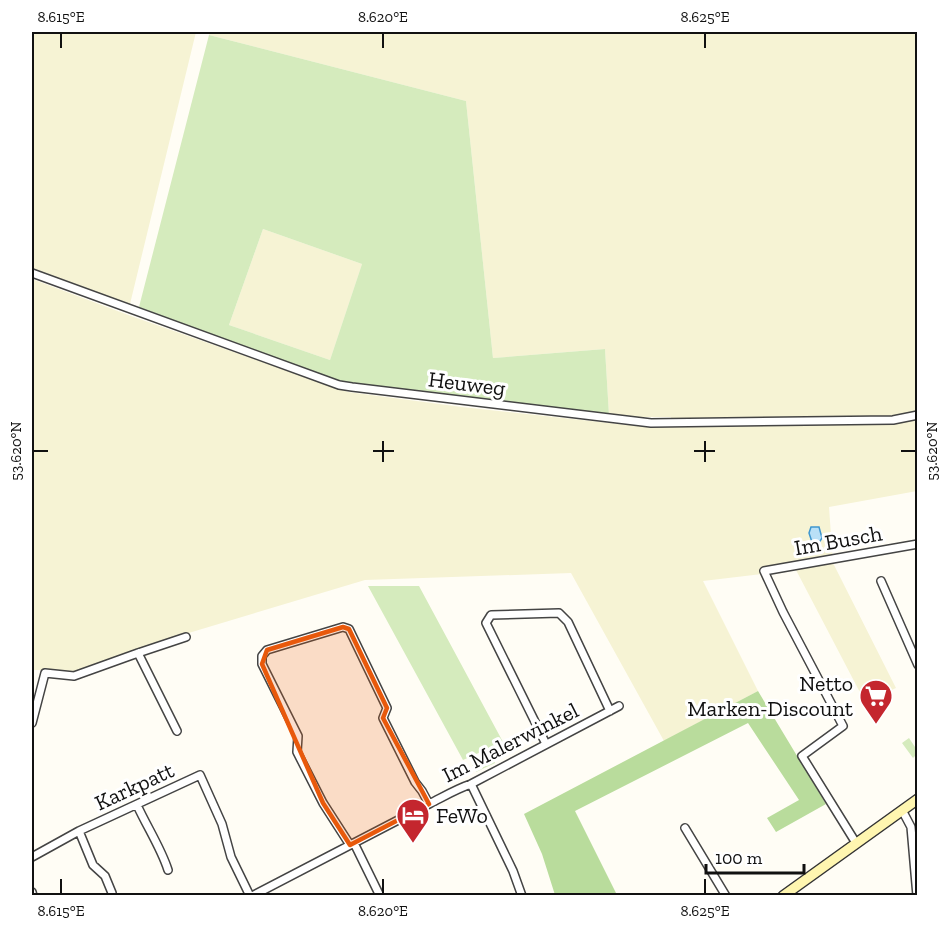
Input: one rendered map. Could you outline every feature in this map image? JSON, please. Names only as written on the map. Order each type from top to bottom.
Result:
[{"type":"main road","points":[[783,896],[918,799]]},
{"type":"street","name":"Heuweg","points":[[32,273],[347,387],[651,423],[893,420],[918,415]]},
{"type":"street","name":"Im Busch","points":[[856,843],[802,756],[843,726],[764,571],[918,544]]},
{"type":"street","points":[[881,581],[918,665]]},
{"type":"street","points":[[546,744],[486,623],[491,615],[559,613],[568,622],[610,711]]},
{"type":"street","points":[[380,896],[352,844],[323,803],[297,752],[298,736],[262,664],[261,656],[267,650],[343,627],[349,629],[387,708],[384,718],[415,782],[429,804]]},
{"type":"street","points":[[32,723],[45,673],[74,676],[186,637]]},
{"type":"street","points":[[138,652],[177,731]]},
{"type":"street","name":"Im Malerwinkel","points":[[251,896],[619,706]]},
{"type":"street","name":"Karkpatt","points":[[32,857],[79,831],[200,775],[222,824],[231,857],[251,896]]},
{"type":"street","points":[[471,784],[513,871],[522,896]]},
{"type":"street","points":[[137,805],[163,855],[168,870]]},
{"type":"street","points":[[902,810],[911,826],[917,896]]},
{"type":"street","points":[[685,828],[726,896]]},
{"type":"street","points":[[79,831],[93,865],[105,876],[112,893]]},
{"type":"highlighted area","points":[[343,627],[349,629],[387,708],[383,718],[429,804],[350,845],[323,803],[262,664],[267,650]]},
{"type":"shaded area","points":[[32,32],[196,32],[130,304],[32,268]]},
{"type":"shaded area","points":[[210,32],[917,32],[917,491],[829,507],[833,563],[896,688],[865,702],[796,570],[703,581],[758,691],[664,741],[571,573],[365,580],[182,635],[73,674],[32,670],[32,279],[348,392],[628,425],[671,426],[671,417],[609,415],[605,349],[493,358],[466,101],[209,35]]},
{"type":"shaded area","points":[[263,229],[362,264],[330,360],[229,325]]},
{"type":"green space","points":[[209,35],[466,101],[493,358],[605,349],[609,415],[339,382],[139,307]],"holes":[[[263,229],[362,264],[330,360],[229,325]]]},
{"type":"green space","points":[[368,586],[419,586],[503,742],[463,760]]},
{"type":"green space","points":[[758,691],[826,804],[776,832],[767,818],[799,800],[748,723],[575,811],[617,895],[555,895],[542,854],[524,814]]},
{"type":"green space","points":[[909,738],[917,750],[913,758],[902,743]]},
{"type":"green space","points":[[491,755],[495,763],[476,772],[472,765]]},
{"type":"water","points":[[811,527],[819,527],[822,538],[819,543],[812,542],[809,533]]},
{"type":"place","name":"Netto Marken-Discount","points":[[876,725]]},
{"type":"place","name":"FeWo","points":[[413,844]]}]
